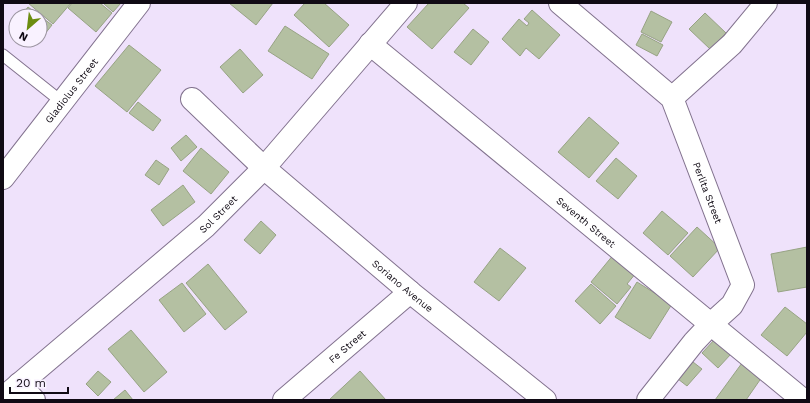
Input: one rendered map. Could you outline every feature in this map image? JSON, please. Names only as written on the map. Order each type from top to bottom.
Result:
[{"type":"street","name":"Gladiolus Street","points":[[3,178],[139,3]]},
{"type":"street","name":"Sol Street","points":[[11,391],[206,226],[264,168],[406,3]]},
{"type":"street","name":"Perlita Street","points":[[560,3],[672,98],[743,285],[732,305],[694,342],[648,400]]},
{"type":"street","points":[[672,98],[732,44],[766,3]]},
{"type":"street","name":"Seventh Street","points":[[370,44],[803,400]]},
{"type":"street","name":"Soriano Avenue","points":[[192,99],[264,168],[410,292],[545,400]]},
{"type":"street","name":"Fe Street","points":[[284,400],[410,292]]},
{"type":"street","points":[[11,391],[34,400]]},
{"type":"lane","points":[[3,55],[62,102]]},
{"type":"building","points":[[28,3],[71,3],[53,24],[48,20],[48,8],[34,8]]},
{"type":"building","points":[[72,3],[100,3],[112,13],[96,32],[68,8]]},
{"type":"building","points":[[103,3],[121,3],[113,12]]},
{"type":"building","points":[[229,3],[273,3],[256,25]]},
{"type":"building","points":[[305,3],[324,3],[349,25],[329,47],[294,15]]},
{"type":"building","points":[[429,3],[463,3],[469,8],[432,49],[407,27]]},
{"type":"building","points":[[532,10],[560,35],[539,59],[526,48],[520,56],[502,39],[519,19],[527,26],[529,23],[524,19]]},
{"type":"building","points":[[651,11],[672,22],[661,42],[641,32]]},
{"type":"building","points":[[705,13],[726,33],[710,49],[689,29]]},
{"type":"building","points":[[48,22],[52,25],[48,30]]},
{"type":"building","points":[[285,26],[329,54],[312,79],[268,51]]},
{"type":"building","points":[[473,29],[489,42],[471,65],[454,52]]},
{"type":"building","points":[[642,34],[663,45],[657,56],[636,45]]},
{"type":"building","points":[[129,45],[161,70],[127,112],[95,86]]},
{"type":"building","points":[[240,49],[263,75],[243,93],[220,67]]},
{"type":"building","points":[[138,102],[161,120],[153,131],[129,113]]},
{"type":"building","points":[[589,117],[619,143],[589,178],[558,152]]},
{"type":"building","points":[[186,135],[197,147],[181,161],[171,148]]},
{"type":"building","points":[[201,148],[229,172],[211,194],[183,171]]},
{"type":"building","points":[[616,158],[637,176],[618,199],[596,181]]},
{"type":"building","points":[[156,160],[169,169],[159,185],[145,175]]},
{"type":"building","points":[[183,185],[195,202],[163,226],[151,210]]},
{"type":"building","points":[[662,211],[688,233],[668,255],[643,233]]},
{"type":"building","points":[[261,221],[276,235],[260,254],[244,240]]},
{"type":"building","points":[[697,227],[720,248],[693,277],[670,256]]},
{"type":"building","points":[[807,247],[807,287],[778,292],[771,254]]},
{"type":"building","points":[[500,248],[526,268],[499,301],[474,282]]},
{"type":"building","points":[[614,254],[636,273],[627,284],[631,287],[617,304],[591,282]]},
{"type":"building","points":[[208,264],[247,312],[225,330],[186,283]]},
{"type":"building","points":[[637,282],[672,304],[650,339],[615,317]]},
{"type":"building","points":[[182,283],[206,314],[184,332],[159,300]]},
{"type":"building","points":[[591,284],[616,306],[600,324],[575,301]]},
{"type":"building","points":[[785,307],[807,324],[807,332],[787,356],[761,335]]},
{"type":"building","points":[[131,330],[167,372],[144,392],[108,349]]},
{"type":"building","points":[[715,339],[731,354],[718,368],[702,353]]},
{"type":"building","points":[[693,362],[702,369],[687,386],[678,379]]},
{"type":"building","points":[[742,363],[762,377],[746,400],[715,400]]},
{"type":"building","points":[[98,371],[111,382],[98,396],[86,384]]},
{"type":"building","points":[[360,371],[386,400],[329,400]]},
{"type":"building","points":[[125,390],[133,400],[113,400]]}]
